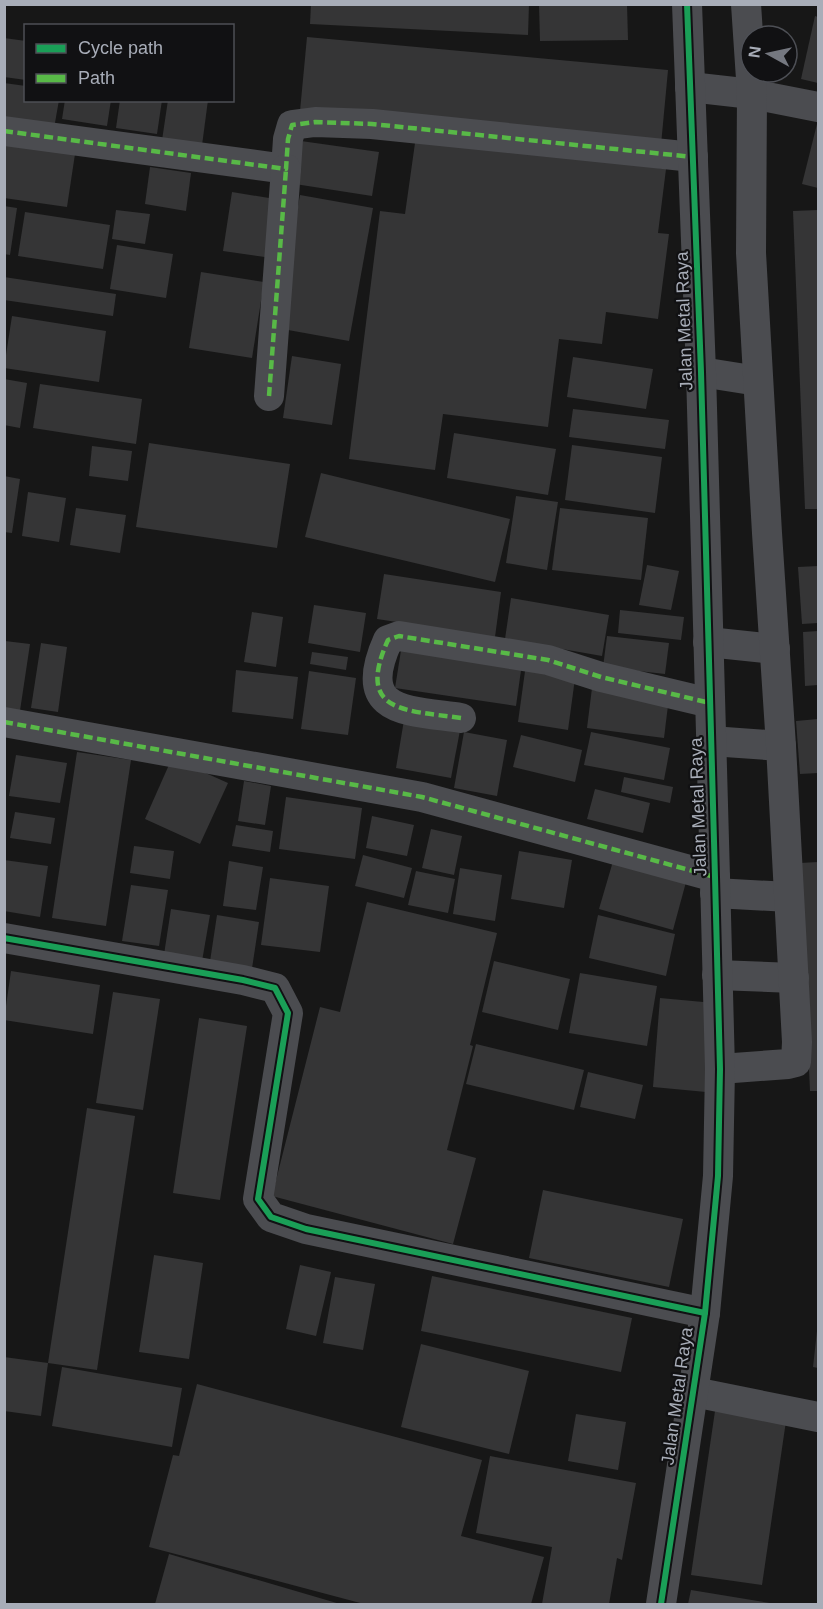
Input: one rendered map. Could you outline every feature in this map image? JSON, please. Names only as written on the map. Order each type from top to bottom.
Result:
[{"type":"street","name":"Jalan Metal Raya","points":[[661,1605],[705,1313],[718,1176],[720,1069],[693,157],[719,90],[687,4]]},
{"type":"street","points":[[720,1069],[796,1062],[797,1042],[751,253],[719,90],[746,4]]},
{"type":"street","points":[[719,90],[819,107]]},
{"type":"street","points":[[269,396],[288,139],[292,125],[315,122],[372,124],[693,157]]},
{"type":"street","points":[[4,131],[286,169]]},
{"type":"street","points":[[701,372],[758,381]]},
{"type":"street","points":[[461,718],[401,709],[388,701],[379,691],[377,675],[388,640],[399,636],[548,660],[601,677],[710,703]]},
{"type":"street","points":[[708,642],[774,649]]},
{"type":"street","points":[[4,722],[422,796],[715,885],[789,897]]},
{"type":"street","points":[[711,741],[781,746]]},
{"type":"street","points":[[4,938],[243,980],[274,988],[288,1013],[258,1199],[271,1217],[306,1229],[705,1313]]},
{"type":"street","points":[[717,975],[794,978]]},
{"type":"street","points":[[694,1392],[819,1417]]},
{"type":"building","points":[[311,4],[529,4],[528,35],[310,24]]},
{"type":"building","points":[[539,4],[627,4],[628,40],[540,41]]},
{"type":"building","points":[[815,16],[818,17],[818,83],[801,79]]},
{"type":"building","points":[[307,37],[668,70],[661,145],[300,111]]},
{"type":"building","points":[[4,38],[24,41],[24,80],[4,77]]},
{"type":"building","points":[[4,83],[24,86],[24,102],[59,102],[53,134],[4,127]]},
{"type":"building","points":[[65,102],[111,102],[107,126],[62,119]]},
{"type":"building","points":[[120,102],[162,102],[157,134],[116,128]]},
{"type":"building","points":[[168,102],[208,102],[201,153],[161,147]]},
{"type":"building","points":[[818,120],[818,188],[802,184]]},
{"type":"building","points":[[416,136],[666,169],[658,233],[669,234],[658,319],[606,312],[602,344],[559,339],[548,427],[443,414],[435,470],[349,459],[380,211],[405,214]]},
{"type":"building","points":[[301,141],[379,152],[372,196],[295,184]]},
{"type":"building","points":[[4,143],[75,154],[67,207],[4,198]]},
{"type":"building","points":[[150,167],[191,173],[186,211],[145,204]]},
{"type":"building","points":[[232,192],[281,200],[272,258],[223,251]]},
{"type":"building","points":[[300,195],[373,208],[349,341],[277,328]]},
{"type":"building","points":[[4,206],[17,208],[10,255],[4,254]]},
{"type":"building","points":[[116,210],[150,214],[145,244],[112,239]]},
{"type":"building","points":[[818,210],[818,509],[805,509],[793,211]]},
{"type":"building","points":[[25,212],[110,225],[103,269],[18,256]]},
{"type":"building","points":[[117,245],[173,254],[166,298],[110,289]]},
{"type":"building","points":[[201,272],[264,282],[252,358],[189,348]]},
{"type":"building","points":[[4,277],[116,294],[113,316],[4,300]]},
{"type":"building","points":[[12,316],[106,331],[99,382],[4,368]]},
{"type":"building","points":[[292,356],[341,364],[332,425],[283,418]]},
{"type":"building","points":[[573,357],[653,369],[646,409],[567,397]]},
{"type":"building","points":[[4,379],[27,383],[20,428],[4,425]]},
{"type":"building","points":[[40,384],[142,399],[136,444],[33,428]]},
{"type":"building","points":[[573,409],[669,420],[665,449],[569,437]]},
{"type":"building","points":[[454,433],[556,449],[548,495],[447,478]]},
{"type":"building","points":[[149,443],[290,464],[277,548],[136,527]]},
{"type":"building","points":[[572,445],[662,457],[655,513],[565,500]]},
{"type":"building","points":[[92,446],[132,451],[128,481],[89,476]]},
{"type":"building","points":[[321,473],[510,519],[495,582],[305,537]]},
{"type":"building","points":[[4,476],[20,479],[12,533],[4,532]]},
{"type":"building","points":[[28,492],[66,498],[59,542],[22,536]]},
{"type":"building","points":[[516,496],[558,502],[547,570],[506,563]]},
{"type":"building","points":[[76,508],[126,515],[120,553],[70,545]]},
{"type":"building","points":[[560,508],[648,518],[641,580],[552,570]]},
{"type":"building","points":[[647,565],[679,571],[671,610],[639,605]]},
{"type":"building","points":[[818,566],[818,623],[802,624],[798,567]]},
{"type":"building","points":[[384,574],[501,592],[495,637],[377,619]]},
{"type":"building","points":[[511,598],[609,615],[602,656],[505,639]]},
{"type":"building","points":[[314,605],[366,613],[360,652],[308,643]]},
{"type":"building","points":[[620,610],[684,617],[681,640],[618,633]]},
{"type":"building","points":[[252,612],[283,617],[276,667],[244,662]]},
{"type":"building","points":[[818,631],[818,685],[805,686],[803,632]]},
{"type":"building","points":[[607,636],[669,643],[665,674],[603,667]]},
{"type":"building","points":[[403,638],[523,656],[516,706],[395,688]]},
{"type":"building","points":[[5,641],[30,644],[18,724],[4,721]]},
{"type":"building","points":[[41,643],[67,647],[58,712],[31,708]]},
{"type":"building","points":[[312,652],[348,657],[346,670],[310,664]]},
{"type":"building","points":[[526,664],[576,671],[568,730],[518,722]]},
{"type":"building","points":[[236,670],[298,677],[293,719],[232,712]]},
{"type":"building","points":[[309,671],[356,678],[348,735],[301,729]]},
{"type":"building","points":[[592,688],[669,697],[664,738],[587,728]]},
{"type":"building","points":[[405,714],[461,725],[451,778],[396,768]]},
{"type":"building","points":[[818,719],[818,773],[800,774],[796,721]]},
{"type":"building","points":[[464,732],[507,740],[497,796],[454,788]]},
{"type":"building","points":[[591,732],[670,748],[664,780],[584,765]]},
{"type":"building","points":[[521,735],[582,750],[575,782],[513,767]]},
{"type":"building","points":[[77,752],[131,760],[106,926],[52,918]]},
{"type":"building","points":[[16,755],[67,763],[60,803],[9,796]]},
{"type":"building","points":[[172,758],[228,783],[200,844],[145,819]]},
{"type":"building","points":[[624,777],[673,787],[670,803],[621,792]]},
{"type":"building","points":[[244,781],[271,786],[265,825],[238,821]]},
{"type":"building","points":[[595,789],[650,803],[643,833],[587,819]]},
{"type":"building","points":[[286,797],[362,808],[355,859],[279,849]]},
{"type":"building","points":[[15,812],[55,818],[51,844],[10,838]]},
{"type":"building","points":[[372,816],[414,825],[407,856],[366,848]]},
{"type":"building","points":[[236,825],[273,831],[270,852],[232,846]]},
{"type":"building","points":[[431,829],[462,836],[454,875],[422,868]]},
{"type":"building","points":[[134,846],[174,851],[170,879],[130,873]]},
{"type":"building","points":[[519,851],[572,860],[564,908],[511,899]]},
{"type":"building","points":[[616,851],[689,871],[673,930],[599,909]]},
{"type":"building","points":[[363,855],[412,868],[404,898],[355,886]]},
{"type":"building","points":[[4,860],[48,866],[40,917],[4,911]]},
{"type":"building","points":[[229,861],[263,867],[256,910],[223,906]]},
{"type":"building","points":[[818,862],[818,1091],[810,1091],[800,863]]},
{"type":"building","points":[[460,868],[502,875],[495,921],[453,914]]},
{"type":"building","points":[[416,871],[455,879],[448,913],[408,905]]},
{"type":"building","points":[[270,878],[329,886],[320,952],[261,945]]},
{"type":"building","points":[[131,885],[168,890],[159,946],[122,941]]},
{"type":"building","points":[[367,902],[497,933],[470,1045],[473,1046],[447,1150],[476,1158],[453,1244],[272,1196],[320,1007],[340,1012]]},
{"type":"building","points":[[171,909],[210,915],[201,967],[163,961]]},
{"type":"building","points":[[217,915],[259,922],[251,975],[209,968]]},
{"type":"building","points":[[598,915],[675,934],[666,976],[589,958]]},
{"type":"building","points":[[494,961],[570,979],[558,1030],[482,1012]]},
{"type":"building","points":[[11,971],[100,985],[93,1034],[4,1020]]},
{"type":"building","points":[[580,973],[657,986],[647,1046],[569,1033]]},
{"type":"building","points":[[113,992],[160,999],[143,1110],[96,1103]]},
{"type":"building","points":[[660,998],[714,1003],[706,1092],[653,1087]]},
{"type":"building","points":[[199,1018],[247,1026],[220,1200],[173,1193]]},
{"type":"building","points":[[476,1044],[584,1070],[574,1110],[466,1084]]},
{"type":"building","points":[[588,1072],[643,1085],[635,1119],[580,1107]]},
{"type":"building","points":[[87,1108],[135,1116],[97,1370],[48,1363]]},
{"type":"building","points":[[543,1190],[683,1219],[669,1287],[529,1258]]},
{"type":"building","points":[[154,1255],[203,1263],[189,1359],[139,1352]]},
{"type":"building","points":[[300,1265],[331,1272],[316,1336],[286,1329]]},
{"type":"building","points":[[432,1276],[632,1318],[621,1372],[421,1331]]},
{"type":"building","points":[[335,1277],[375,1284],[363,1350],[323,1343]]},
{"type":"building","points":[[818,1331],[818,1368],[813,1367]]},
{"type":"building","points":[[421,1344],[529,1371],[509,1454],[401,1427]]},
{"type":"building","points":[[4,1357],[48,1363],[41,1416],[4,1411]]},
{"type":"building","points":[[62,1367],[182,1388],[172,1447],[52,1426]]},
{"type":"building","points":[[197,1384],[482,1460],[461,1536],[544,1557],[531,1604],[364,1604],[149,1547],[173,1455],[179,1456]]},
{"type":"building","points":[[715,1411],[786,1421],[762,1585],[691,1575]]},
{"type":"building","points":[[576,1414],[626,1422],[618,1470],[568,1461]]},
{"type":"building","points":[[490,1456],[636,1483],[622,1560],[617,1558],[609,1604],[542,1604],[552,1547],[476,1533]]},
{"type":"building","points":[[169,1554],[340,1604],[155,1604]]},
{"type":"building","points":[[691,1590],[770,1603],[770,1604],[688,1604]]},
{"type":"marked path","points":[[4,131],[286,169],[288,139],[292,125],[315,122],[372,124],[693,157]]},
{"type":"marked path","points":[[269,396],[286,169]]},
{"type":"marked path","points":[[461,718],[405,709],[391,703],[382,695],[378,682],[379,664],[388,640],[399,636],[548,660],[601,677],[710,703]]},
{"type":"marked path","points":[[4,722],[422,797],[715,877]]},
{"type":"cycle path","points":[[661,1604],[705,1313],[718,1176],[720,1069],[701,372],[687,4]]},
{"type":"cycle path","points":[[4,938],[243,980],[275,988],[288,1013],[258,1199],[271,1217],[306,1229],[705,1313]]}]
